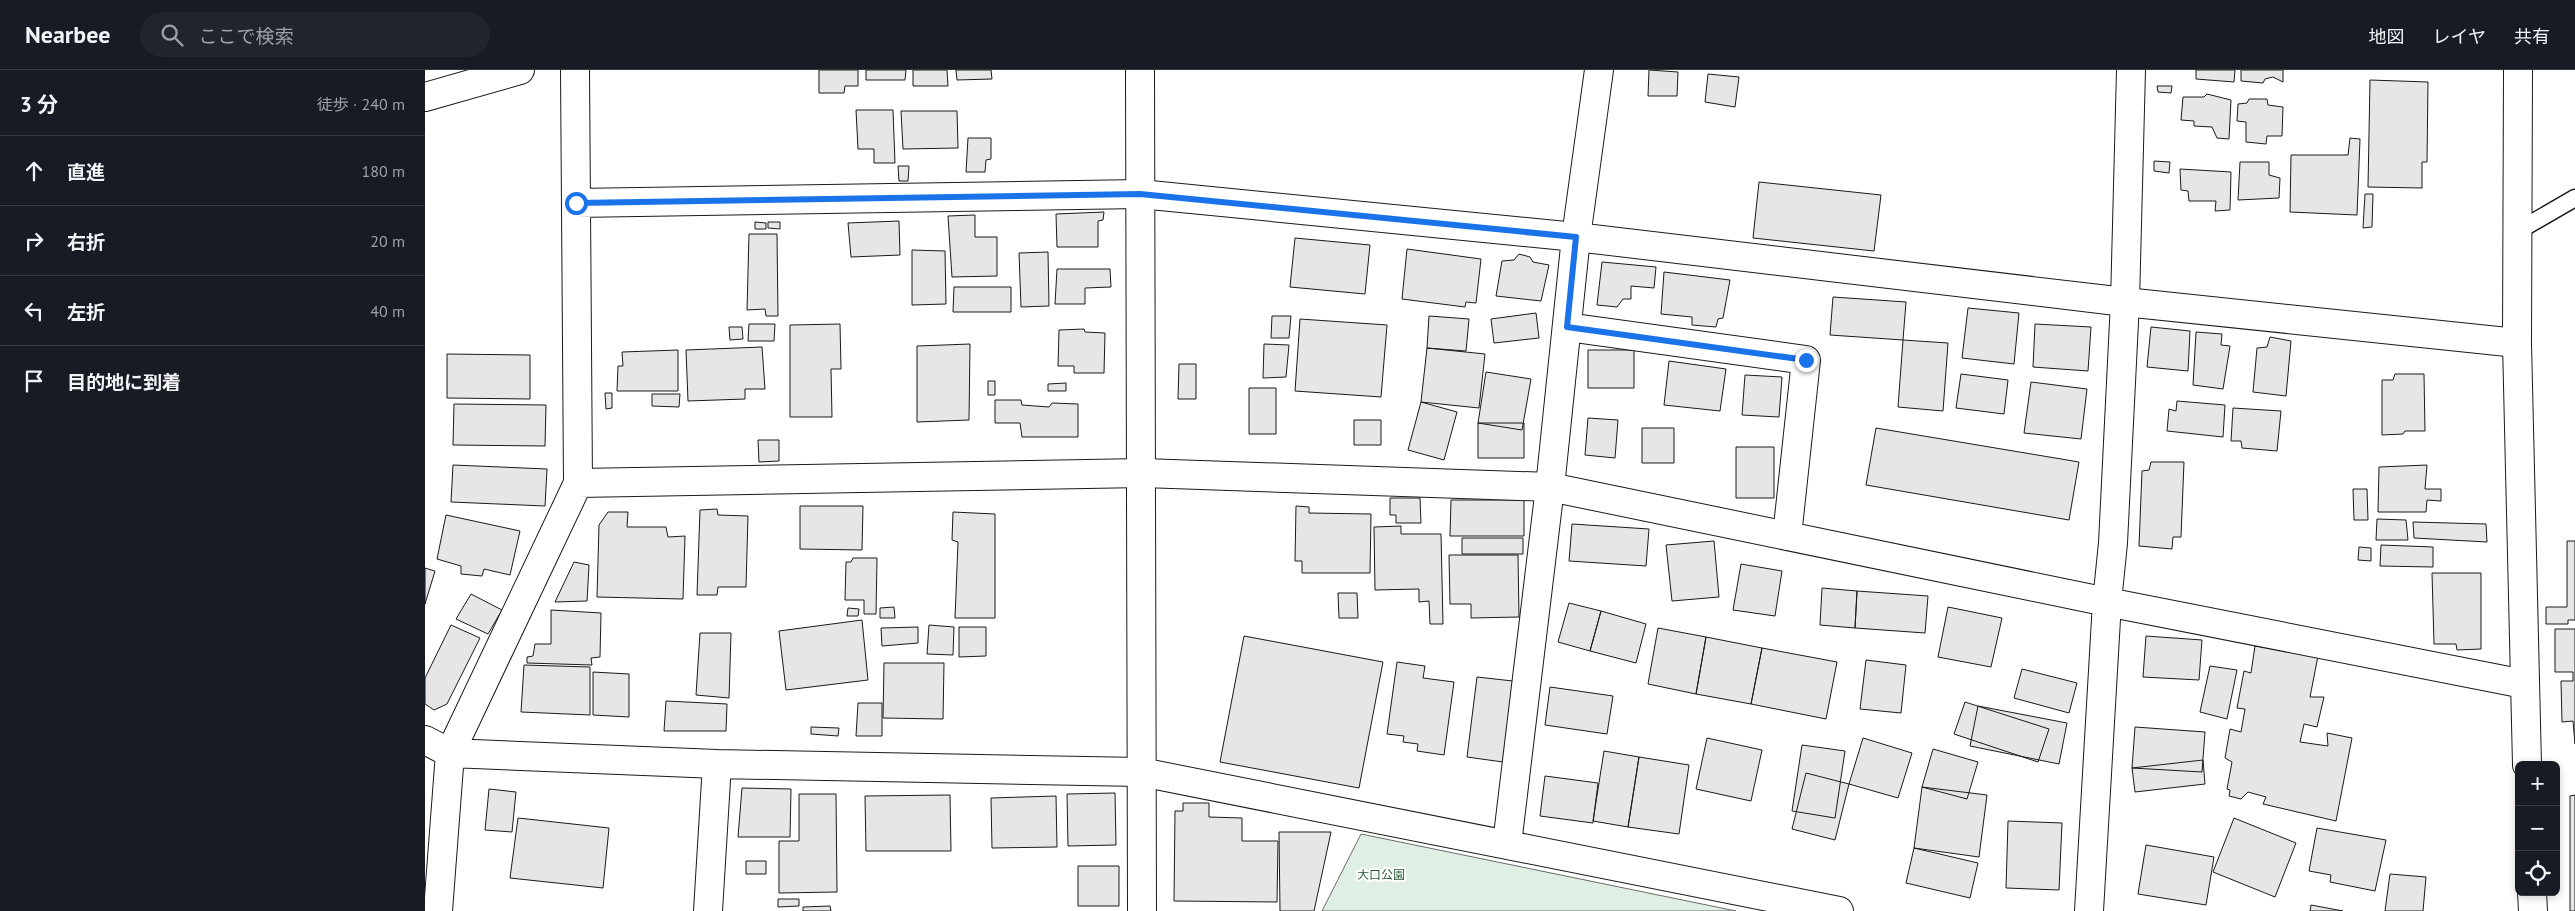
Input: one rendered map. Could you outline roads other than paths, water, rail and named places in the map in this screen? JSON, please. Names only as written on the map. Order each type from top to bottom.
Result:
[{"type":"street","points":[[425,97],[520,70]]},
{"type":"street","points":[[438,911],[450,753],[578,483],[575,70]]},
{"type":"street","points":[[1140,70],[1143,473],[1142,911]]},
{"type":"street","points":[[1507,844],[1550,487],[1576,237],[1599,70]]},
{"type":"street","points":[[2089,911],[2107,602],[2113,543],[2125,302],[2131,70]]},
{"type":"street","points":[[2518,70],[2517,343],[2527,761]]},
{"type":"street","points":[[576,203],[1140,194],[1576,237],[2125,302],[2517,343]]},
{"type":"street","points":[[1567,327],[1806,360],[1787,536]]},
{"type":"street","points":[[578,483],[1143,473],[1550,487],[2107,602],[2524,684]]},
{"type":"street","points":[[425,740],[450,753],[717,764],[1141,772],[1507,844],[1811,908],[1839,911]]},
{"type":"street","points":[[708,911],[717,764]]},
{"type":"street","points":[[2532,896],[2533,911]]},
{"type":"lane","points":[[2518,231],[2575,198]]},
{"type":"park label","name":"大口公園","points":[[1381,875]]}]
